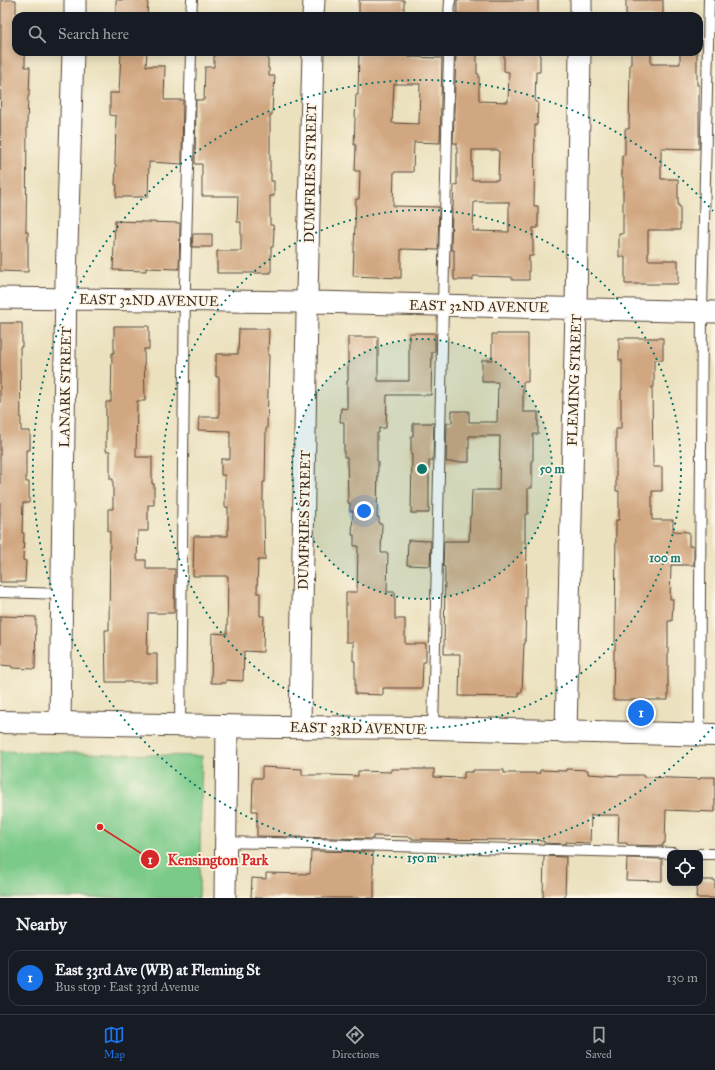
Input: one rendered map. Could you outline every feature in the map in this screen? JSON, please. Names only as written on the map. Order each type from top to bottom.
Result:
[{"type":"street","points":[[74,12],[75,0]]},
{"type":"street","points":[[313,12],[314,0]]},
{"type":"street","points":[[580,12],[581,0]]},
{"type":"street","name":"LANARK STREET","points":[[60,723],[66,298],[73,56]]},
{"type":"street","name":"DUMFRIES STREET","points":[[300,727],[312,56]]},
{"type":"street","name":"FLEMING STREET","points":[[566,732],[576,308],[580,56]]},
{"type":"street","name":"EAST 32ND AVENUE","points":[[0,298],[443,305],[708,312]]},
{"type":"street","name":"EAST 33RD AVENUE","points":[[0,722],[433,728],[707,735]]},
{"type":"street","points":[[225,898],[227,726]]},
{"type":"lane","points":[[191,12],[192,0]]},
{"type":"lane","points":[[449,12],[450,0]]},
{"type":"lane","points":[[707,735],[710,0]]},
{"type":"lane","points":[[180,725],[185,300],[190,56]]},
{"type":"lane","points":[[433,728],[448,56]]},
{"type":"lane","points":[[0,592],[62,594]]},
{"type":"lane","points":[[225,842],[667,853]]},
{"type":"lane","points":[[703,854],[715,854]]},
{"type":"green space","points":[[0,751],[202,756],[199,898],[0,898]]},
{"type":"building","points":[[1,0],[16,0],[16,12],[12,12],[12,56],[25,56],[25,67],[30,67],[27,124],[26,232],[28,232],[28,272],[0,271]]},
{"type":"building","points":[[116,0],[148,0],[147,12],[116,12]]},
{"type":"building","points":[[359,0],[404,0],[404,12],[359,12]]},
{"type":"building","points":[[457,0],[538,0],[538,12],[457,12]]},
{"type":"building","points":[[626,0],[663,0],[663,12],[626,12]]},
{"type":"building","points":[[121,56],[147,56],[146,66],[165,66],[164,100],[183,100],[182,164],[149,162],[148,197],[116,197],[116,116],[110,115],[110,93],[119,93]]},
{"type":"building","points":[[214,56],[268,56],[269,76],[275,76],[272,115],[270,115],[270,173],[271,181],[274,181],[274,196],[270,196],[270,225],[273,225],[274,231],[273,247],[271,247],[271,273],[217,273],[217,251],[241,251],[241,222],[237,222],[238,196],[202,196],[202,164],[195,164],[196,100],[204,100],[205,67],[214,67]]},
{"type":"building","points":[[359,56],[409,56],[442,58],[440,143],[414,142],[413,172],[394,172],[393,206],[439,207],[438,250],[401,249],[401,278],[353,276],[356,199],[359,199],[360,171],[355,171],[356,145],[354,145],[356,95],[358,95]],"holes":[[[394,84],[420,84],[419,124],[392,123]]]},
{"type":"building","points":[[456,56],[477,56],[479,101],[508,102],[509,72],[504,71],[504,56],[540,56],[540,72],[536,72],[535,102],[538,102],[537,125],[535,125],[534,206],[538,206],[538,228],[533,228],[533,256],[529,256],[529,280],[512,280],[512,277],[473,276],[473,280],[454,280],[454,250],[451,250],[454,185],[457,185],[457,143],[453,143]],"holes":[[[472,150],[499,150],[498,180],[472,180]],[[474,202],[509,202],[509,232],[473,231]]]},
{"type":"building","points":[[631,56],[651,56],[651,64],[680,64],[680,56],[697,56],[697,85],[699,85],[699,149],[661,148],[661,179],[678,179],[680,230],[648,230],[648,260],[678,260],[678,284],[625,284],[625,257],[619,257],[619,234],[623,234],[622,155],[625,155],[625,129],[629,129]]},
{"type":"building","points":[[115,221],[180,223],[179,269],[146,268],[146,271],[113,270]]},
{"type":"building","points":[[193,234],[212,234],[212,247],[192,247]]},
{"type":"building","points":[[0,323],[22,323],[22,347],[20,347],[21,431],[30,431],[30,450],[26,450],[26,482],[29,482],[29,503],[23,503],[22,533],[24,533],[23,560],[26,561],[25,582],[0,582]]},
{"type":"building","points":[[114,326],[149,326],[149,349],[144,349],[145,401],[137,401],[136,457],[152,457],[154,505],[148,505],[148,531],[138,531],[137,560],[146,560],[146,569],[175,569],[174,613],[148,613],[147,654],[157,654],[157,682],[106,682],[105,630],[109,630],[110,531],[108,531],[108,509],[113,509],[113,479],[110,479],[110,451],[106,451],[106,402],[111,402]]},
{"type":"building","points":[[239,329],[269,329],[265,482],[263,482],[265,560],[258,560],[257,593],[260,593],[260,616],[264,616],[263,652],[244,651],[243,681],[226,680],[226,683],[211,683],[212,633],[227,634],[228,576],[193,576],[194,536],[228,536],[228,507],[225,507],[225,475],[221,475],[221,459],[230,459],[230,431],[198,430],[199,417],[219,417],[219,377],[216,377],[216,354],[238,354]]},
{"type":"building","points":[[409,333],[435,333],[435,352],[432,352],[431,395],[387,395],[386,428],[379,428],[379,433],[377,433],[377,517],[379,517],[379,524],[382,524],[381,553],[388,553],[387,592],[395,592],[395,619],[405,619],[405,644],[426,644],[426,662],[423,662],[422,688],[383,688],[383,695],[355,694],[355,661],[353,661],[353,642],[346,642],[346,592],[357,592],[358,546],[354,546],[354,535],[352,535],[353,511],[350,511],[350,503],[348,503],[347,457],[344,457],[344,422],[340,422],[341,408],[347,409],[348,337],[378,337],[378,381],[409,381]]},
{"type":"building","points":[[492,334],[528,334],[528,382],[523,382],[523,412],[538,412],[538,434],[533,434],[532,488],[528,488],[528,514],[525,514],[525,543],[527,543],[525,644],[522,692],[519,692],[519,697],[459,696],[460,654],[444,654],[444,541],[469,541],[472,490],[499,490],[500,436],[469,436],[469,462],[446,462],[447,423],[452,423],[452,411],[469,411],[469,422],[497,422],[498,382],[482,382],[482,360],[492,360]]},
{"type":"building","points":[[619,338],[663,338],[663,360],[654,360],[654,387],[652,387],[653,467],[662,467],[662,491],[652,491],[652,520],[673,520],[673,531],[689,532],[689,546],[694,546],[694,565],[671,565],[670,599],[673,599],[672,621],[668,621],[668,700],[613,700],[616,520],[619,520],[619,491],[616,491],[616,429],[621,429],[622,390],[622,360],[619,360]]},
{"type":"building","points":[[413,423],[434,423],[433,461],[429,461],[429,513],[411,513],[411,436],[413,436]]},
{"type":"building","points":[[408,540],[431,541],[430,566],[407,565]]},
{"type":"building","points":[[0,616],[36,617],[35,669],[12,668],[12,666],[0,665]]},
{"type":"building","points":[[262,767],[302,769],[302,775],[358,776],[358,771],[391,772],[391,769],[434,769],[434,777],[464,778],[464,772],[473,772],[473,770],[504,770],[504,773],[540,773],[540,770],[566,771],[566,769],[588,770],[588,774],[620,776],[643,775],[643,777],[701,779],[701,777],[715,777],[715,812],[666,810],[665,843],[663,843],[663,846],[627,845],[627,843],[618,843],[619,815],[591,815],[590,843],[566,842],[566,844],[544,843],[544,841],[540,840],[412,839],[412,837],[373,836],[373,839],[257,836],[257,811],[252,811],[253,778],[262,778]]},
{"type":"building","points":[[311,851],[373,852],[374,898],[251,898],[252,878],[266,879],[266,873],[310,874]]},
{"type":"building","points":[[544,856],[566,857],[565,898],[543,898]]},
{"type":"building","points":[[627,858],[662,859],[662,881],[626,880]]},
{"type":"building","points":[[703,880],[715,880],[715,898],[696,898],[697,886],[703,886]]},
{"type":"place","name":"East 33rd Ave (WB) at Fleming St","points":[[641,713]]},
{"type":"place","name":"Kensington Park","points":[[100,827]]}]
